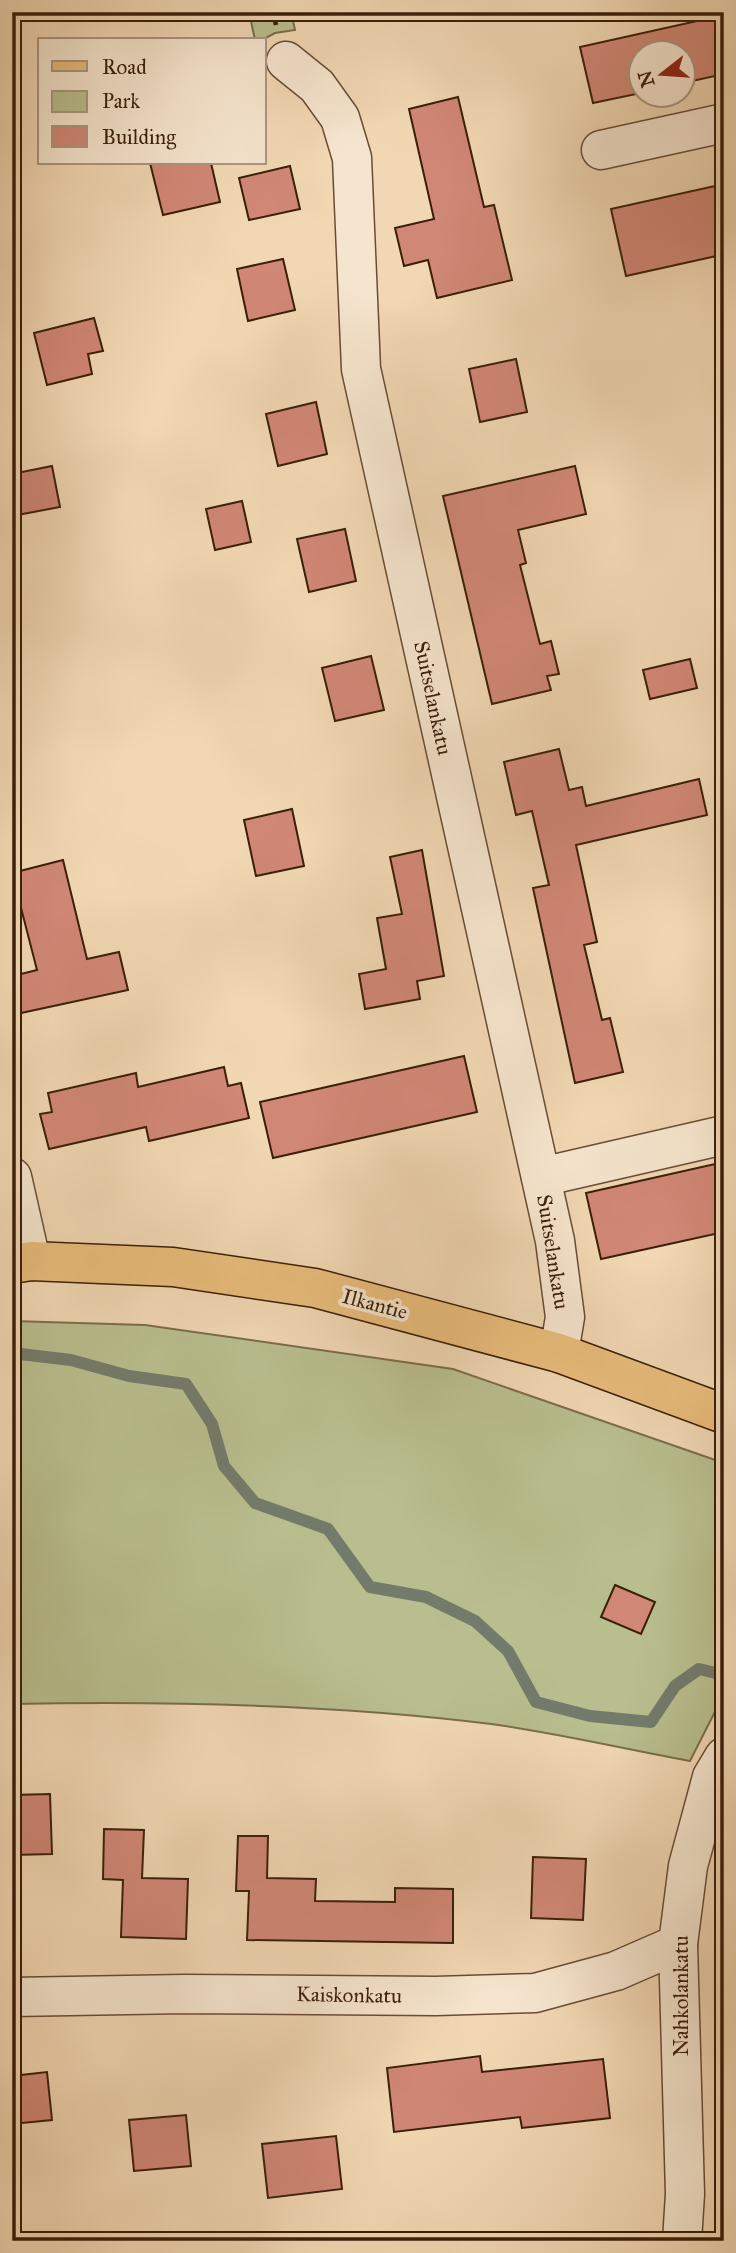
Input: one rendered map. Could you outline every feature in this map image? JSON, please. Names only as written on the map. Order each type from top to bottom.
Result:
[{"type":"main road","name":"Ilkantie","points":[[22,1262],[173,1267],[315,1288],[559,1353],[724,1414]]},
{"type":"street","name":"Suitselankatu","points":[[286,61],[317,86],[340,118],[352,159],[360,369],[555,1241],[565,1317],[559,1353]]},
{"type":"street","points":[[601,150],[724,123]]},
{"type":"street","points":[[541,1177],[724,1135]]},
{"type":"street","points":[[12,1177],[22,1262]]},
{"type":"street","name":"Nahkolankatu","points":[[682,2241],[685,2193],[678,1944],[688,1866],[712,1777],[724,1757]]},
{"type":"street","name":"Kaiskonkatu","points":[[12,1997],[185,1994],[436,1996],[536,1993],[616,1971],[678,1944]]},
{"type":"green space","points":[[249,12],[291,12],[295,30],[275,33],[266,38],[255,38]]},
{"type":"green space","points":[[12,1321],[145,1325],[453,1369],[724,1463],[724,1694],[690,1761],[566,1736],[432,1717],[252,1705],[12,1704]]},
{"type":"building","points":[[724,15],[724,74],[698,80],[698,38],[628,38],[628,96],[593,103],[580,47]]},
{"type":"building","points":[[458,97],[484,207],[494,205],[512,280],[437,298],[428,260],[404,266],[395,228],[434,219],[409,109]]},
{"type":"building","points":[[150,164],[211,164],[220,202],[163,215]]},
{"type":"building","points":[[290,166],[300,209],[249,220],[239,178]]},
{"type":"building","points":[[724,184],[724,235],[717,237],[721,255],[626,276],[611,209]]},
{"type":"building","points":[[283,259],[295,310],[248,321],[237,269]]},
{"type":"building","points":[[94,318],[103,351],[88,354],[92,374],[47,385],[34,333]]},
{"type":"building","points":[[516,359],[527,412],[480,422],[469,369]]},
{"type":"building","points":[[316,402],[327,454],[278,466],[266,414]]},
{"type":"building","points":[[52,466],[60,507],[12,516],[12,474]]},
{"type":"building","points":[[575,466],[586,514],[518,530],[526,563],[520,565],[540,644],[551,641],[559,674],[547,676],[551,690],[492,704],[443,496]]},
{"type":"building","points":[[242,501],[251,542],[215,550],[206,509]]},
{"type":"building","points":[[345,529],[356,581],[309,592],[297,539]]},
{"type":"building","points":[[371,656],[384,710],[335,721],[322,668]]},
{"type":"building","points":[[690,659],[697,688],[650,699],[643,670]]},
{"type":"building","points":[[559,749],[569,790],[582,787],[586,806],[699,779],[707,815],[576,845],[597,942],[584,945],[602,1020],[610,1018],[623,1072],[575,1083],[533,888],[549,885],[532,811],[516,815],[504,762]]},
{"type":"building","points":[[292,809],[304,866],[256,876],[244,820]]},
{"type":"building","points":[[422,850],[444,976],[417,981],[420,999],[365,1009],[359,974],[386,969],[377,918],[402,914],[390,857]]},
{"type":"building","points":[[63,860],[87,959],[119,952],[128,990],[21,1013],[13,976],[37,970],[12,873]]},
{"type":"building","points":[[464,1056],[477,1112],[273,1158],[260,1102]]},
{"type":"building","points":[[224,1067],[228,1086],[241,1083],[249,1118],[149,1141],[146,1127],[49,1149],[40,1114],[52,1112],[48,1093],[136,1073],[138,1087]]},
{"type":"building","points":[[724,1162],[724,1232],[601,1259],[586,1193]]},
{"type":"building","points":[[615,1585],[655,1602],[641,1634],[601,1617]]},
{"type":"building","points":[[50,1794],[52,1854],[12,1855],[12,1795]]},
{"type":"building","points":[[104,1829],[144,1830],[142,1878],[188,1879],[186,1939],[121,1937],[123,1880],[103,1879]]},
{"type":"building","points":[[238,1836],[268,1836],[267,1878],[316,1879],[315,1901],[395,1902],[395,1888],[453,1889],[453,1943],[247,1940],[249,1891],[236,1891]]},
{"type":"building","points":[[533,1857],[586,1859],[583,1920],[531,1918]]},
{"type":"building","points":[[480,2056],[482,2072],[603,2059],[610,2118],[522,2128],[520,2117],[394,2132],[387,2068]]},
{"type":"building","points":[[47,2072],[52,2120],[12,2124],[12,2076]]},
{"type":"building","points":[[186,2115],[191,2166],[134,2171],[129,2120]]},
{"type":"building","points":[[336,2136],[342,2189],[268,2198],[262,2144]]},
{"type":"waterway","points":[[12,1353],[71,1360],[129,1376],[186,1384],[212,1424],[224,1466],[255,1503],[328,1529],[370,1587],[426,1597],[475,1621],[508,1651],[536,1702],[590,1716],[651,1722],[675,1686],[699,1669],[724,1675]]}]
